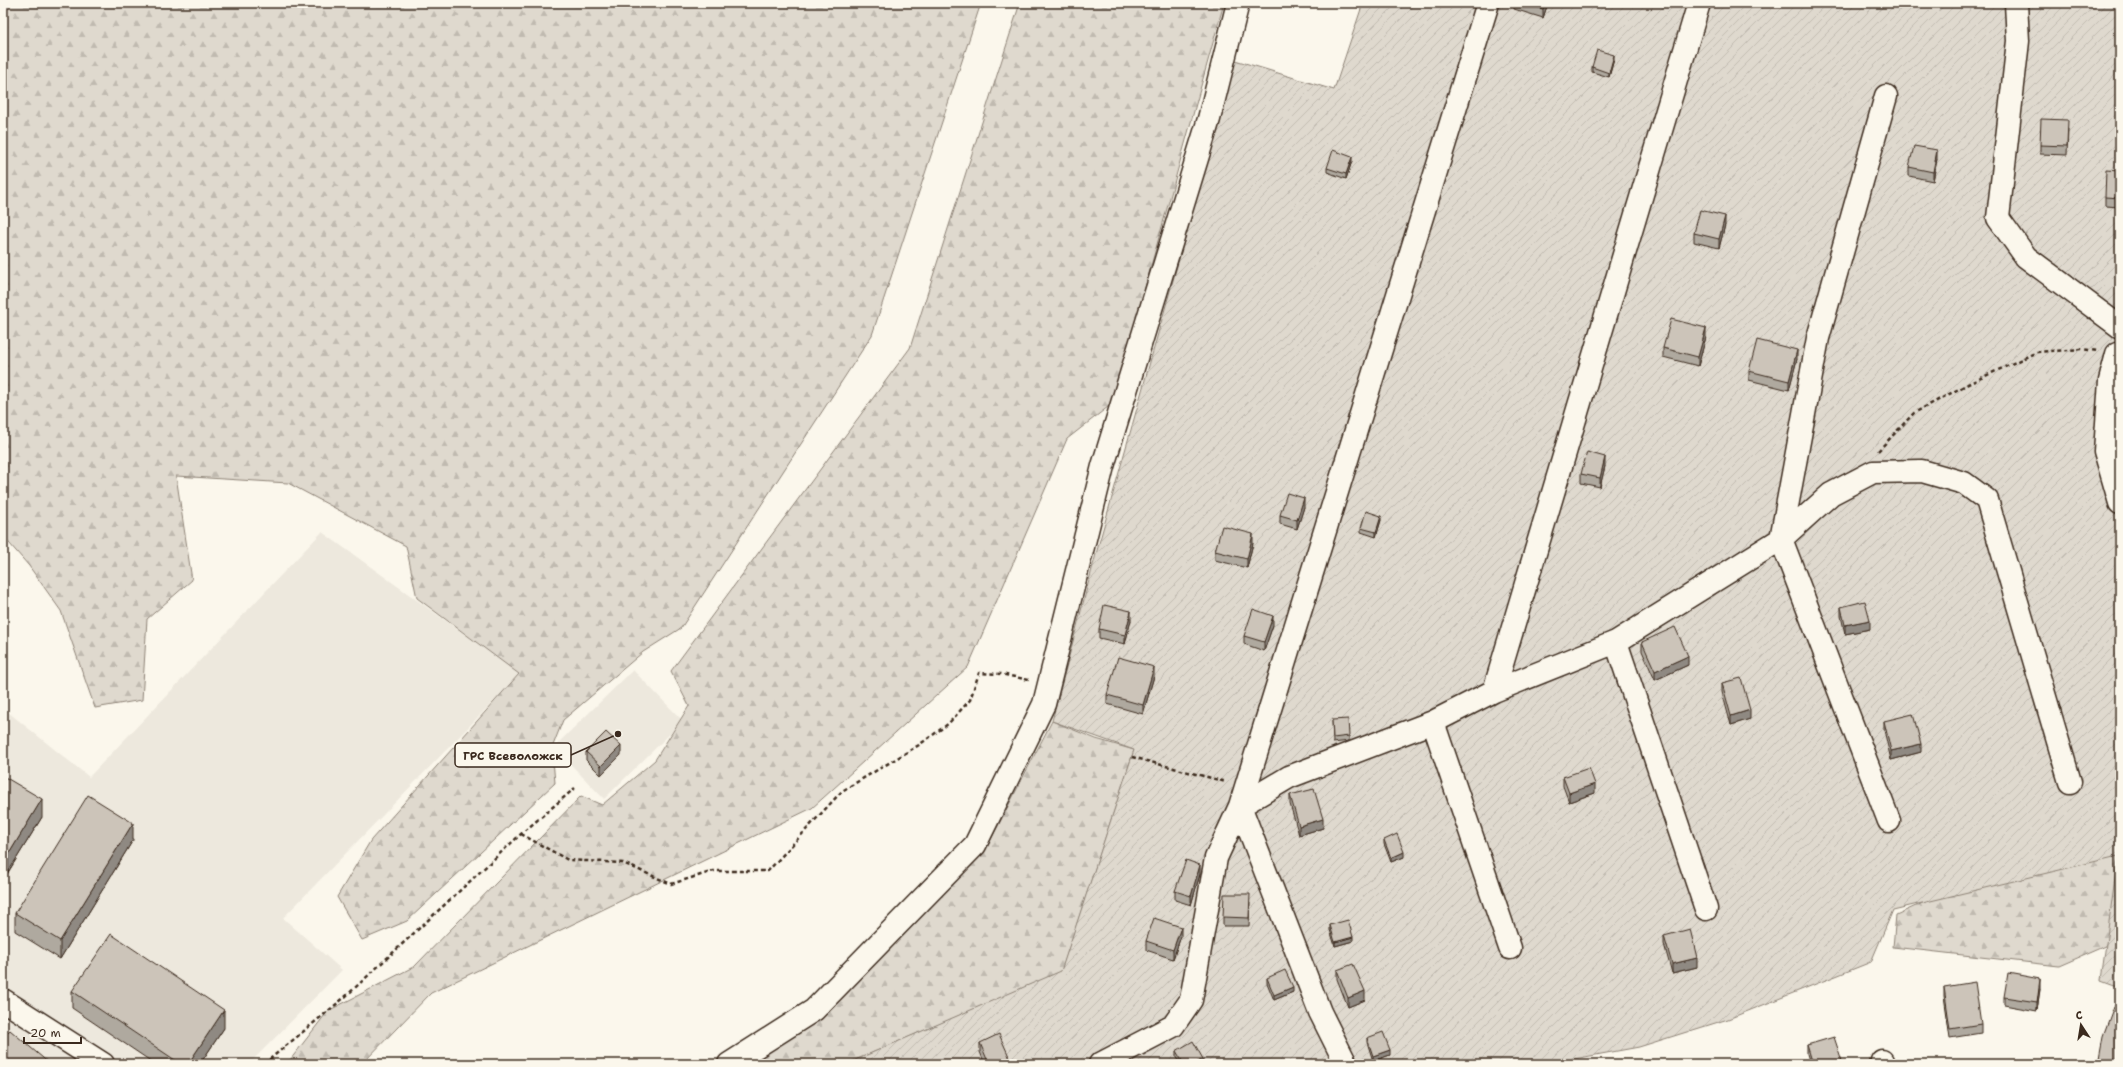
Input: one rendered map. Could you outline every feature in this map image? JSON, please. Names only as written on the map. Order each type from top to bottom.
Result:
[{"type":"street","points":[[728,1064],[814,1010],[975,845],[1044,704],[1104,466],[1209,120],[1238,3]]},
{"type":"street","points":[[1100,1064],[1173,1026],[1191,1000],[1216,858],[1243,797],[1488,3]]},
{"type":"street","points":[[1494,691],[1699,3]]},
{"type":"street","points":[[2016,3],[2018,41],[1998,218],[2026,257],[2120,327]]},
{"type":"street","points":[[1886,96],[1818,338],[1780,539],[1889,821]]},
{"type":"street","points":[[2118,353],[2110,381],[2105,450],[2120,503]]},
{"type":"street","points":[[1243,797],[1289,777],[1433,722],[1494,691],[1616,642],[1780,539],[1831,494],[1873,472],[1922,471],[1964,483],[1987,500],[2070,782]]},
{"type":"street","points":[[1616,642],[1706,909]]},
{"type":"street","points":[[1433,722],[1510,948]]},
{"type":"street","points":[[1243,797],[1320,1012],[1346,1064]]},
{"type":"street","points":[[3,1000],[103,1064]]},
{"type":"path","points":[[1877,452],[1914,413],[1968,384],[2037,352],[2082,350],[2118,353]]},
{"type":"path","points":[[521,834],[568,860],[623,863],[671,884],[714,871],[768,871],[842,791],[918,745],[948,724],[970,700],[979,673],[1001,674],[1049,683]]},
{"type":"path","points":[[1132,757],[1243,797]]},
{"type":"path","points":[[264,1064],[345,997],[521,834],[575,788]]},
{"type":"shaded area","points":[[322,532],[520,674],[283,918],[342,970],[249,1064],[3,1064],[3,708],[89,777]]},
{"type":"shaded area","points":[[633,670],[683,721],[604,799],[554,747]]},
{"type":"green space","points":[[3,3],[981,3],[872,335],[681,628],[643,652],[563,720],[552,748],[555,783],[407,921],[362,940],[337,897],[371,840],[519,674],[417,598],[406,546],[288,483],[176,476],[192,580],[147,619],[142,700],[95,708],[61,611],[29,566],[3,536]]},
{"type":"green space","points":[[1020,3],[1224,3],[1113,403],[1067,439],[968,667],[812,808],[431,993],[362,1064],[287,1064],[328,1011],[415,966],[581,796],[602,805],[655,760],[689,706],[671,671],[910,348]]},
{"type":"green space","points":[[1363,3],[2120,3],[2120,987],[2101,980],[2118,856],[1893,910],[1871,962],[1728,1019],[1639,1047],[1547,1064],[846,1064],[1061,971],[1134,750],[1052,721],[1096,554],[1235,60],[1334,90]]},
{"type":"green space","points":[[1052,721],[1096,739],[1134,750],[1061,972],[846,1064],[749,1064],[803,1028],[985,851]]},
{"type":"green space","points":[[2120,843],[2120,916],[2105,946],[2059,966],[1893,947],[1896,915],[1989,873]]},
{"type":"building","points":[[1523,3],[1545,3],[1543,9]]},
{"type":"building","points":[[1597,50],[1614,55],[1609,73],[1592,67]]},
{"type":"building","points":[[2041,119],[2068,120],[2067,146],[2040,145]]},
{"type":"building","points":[[1914,146],[1937,150],[1933,172],[1909,167]]},
{"type":"building","points":[[1333,150],[1352,157],[1346,174],[1327,168]]},
{"type":"building","points":[[2106,170],[2120,171],[2120,198],[2105,197]]},
{"type":"building","points":[[1700,210],[1725,216],[1719,239],[1694,233]]},
{"type":"building","points":[[1671,319],[1706,328],[1698,357],[1663,348]]},
{"type":"building","points":[[1757,340],[1797,350],[1789,381],[1749,371]]},
{"type":"building","points":[[1587,452],[1605,457],[1600,478],[1581,474]]},
{"type":"building","points":[[1287,493],[1304,498],[1297,520],[1280,515]]},
{"type":"building","points":[[1366,511],[1381,516],[1376,532],[1361,528]]},
{"type":"building","points":[[1222,526],[1253,534],[1247,559],[1215,551]]},
{"type":"building","points":[[1865,601],[1870,620],[1845,625],[1841,607]]},
{"type":"building","points":[[1104,605],[1131,611],[1125,635],[1099,629]]},
{"type":"building","points":[[1253,609],[1273,616],[1264,642],[1244,636]]},
{"type":"building","points":[[1675,627],[1688,656],[1655,671],[1642,642]]},
{"type":"building","points":[[1118,657],[1154,667],[1143,705],[1107,695]]},
{"type":"building","points":[[1741,678],[1750,710],[1731,716],[1722,683]]},
{"type":"building","points":[[1913,714],[1921,744],[1891,751],[1884,721]]},
{"type":"building","points":[[1348,719],[1349,736],[1333,738],[1332,720]]},
{"type":"building","points":[[606,732],[621,746],[601,766],[586,752]]},
{"type":"building","points":[[1589,768],[1595,784],[1569,793],[1563,777]]},
{"type":"building","points":[[3,776],[42,799],[7,857],[3,854]]},
{"type":"building","points":[[1314,789],[1323,819],[1299,826],[1290,795]]},
{"type":"building","points":[[88,795],[133,823],[60,941],[15,913]]},
{"type":"building","points":[[1397,834],[1404,852],[1391,858],[1384,840]]},
{"type":"building","points":[[1186,860],[1200,865],[1191,896],[1175,891]]},
{"type":"building","points":[[1224,894],[1250,894],[1249,918],[1223,917]]},
{"type":"building","points":[[1154,918],[1181,927],[1173,950],[1146,941]]},
{"type":"building","points":[[1348,920],[1353,937],[1335,942],[1330,925]]},
{"type":"building","points":[[1690,929],[1697,958],[1672,964],[1664,936]]},
{"type":"building","points":[[111,934],[224,1010],[188,1064],[181,1064],[72,991]]},
{"type":"building","points":[[1353,964],[1365,991],[1348,998],[1337,970]]},
{"type":"building","points":[[1285,970],[1293,987],[1274,995],[1267,978]]},
{"type":"building","points":[[2008,973],[2040,979],[2037,1002],[2004,997]]},
{"type":"building","points":[[1975,982],[1981,1024],[1950,1029],[1944,987]]},
{"type":"building","points":[[2114,1006],[2120,1008],[2120,1064],[2098,1064],[2103,1036]]},
{"type":"building","points":[[10,1030],[50,1064],[3,1064],[3,1037]]},
{"type":"building","points":[[1383,1032],[1390,1050],[1373,1056],[1367,1038]]},
{"type":"building","points":[[999,1034],[1012,1063],[1010,1064],[989,1064],[980,1043]]},
{"type":"building","points":[[1834,1037],[1843,1064],[1813,1064],[1807,1045]]},
{"type":"building","points":[[1193,1041],[1203,1059],[1194,1064],[1184,1064],[1176,1051]]},
{"type":"place","name":"ГРС Всеволожск","points":[[618,734]]}]
